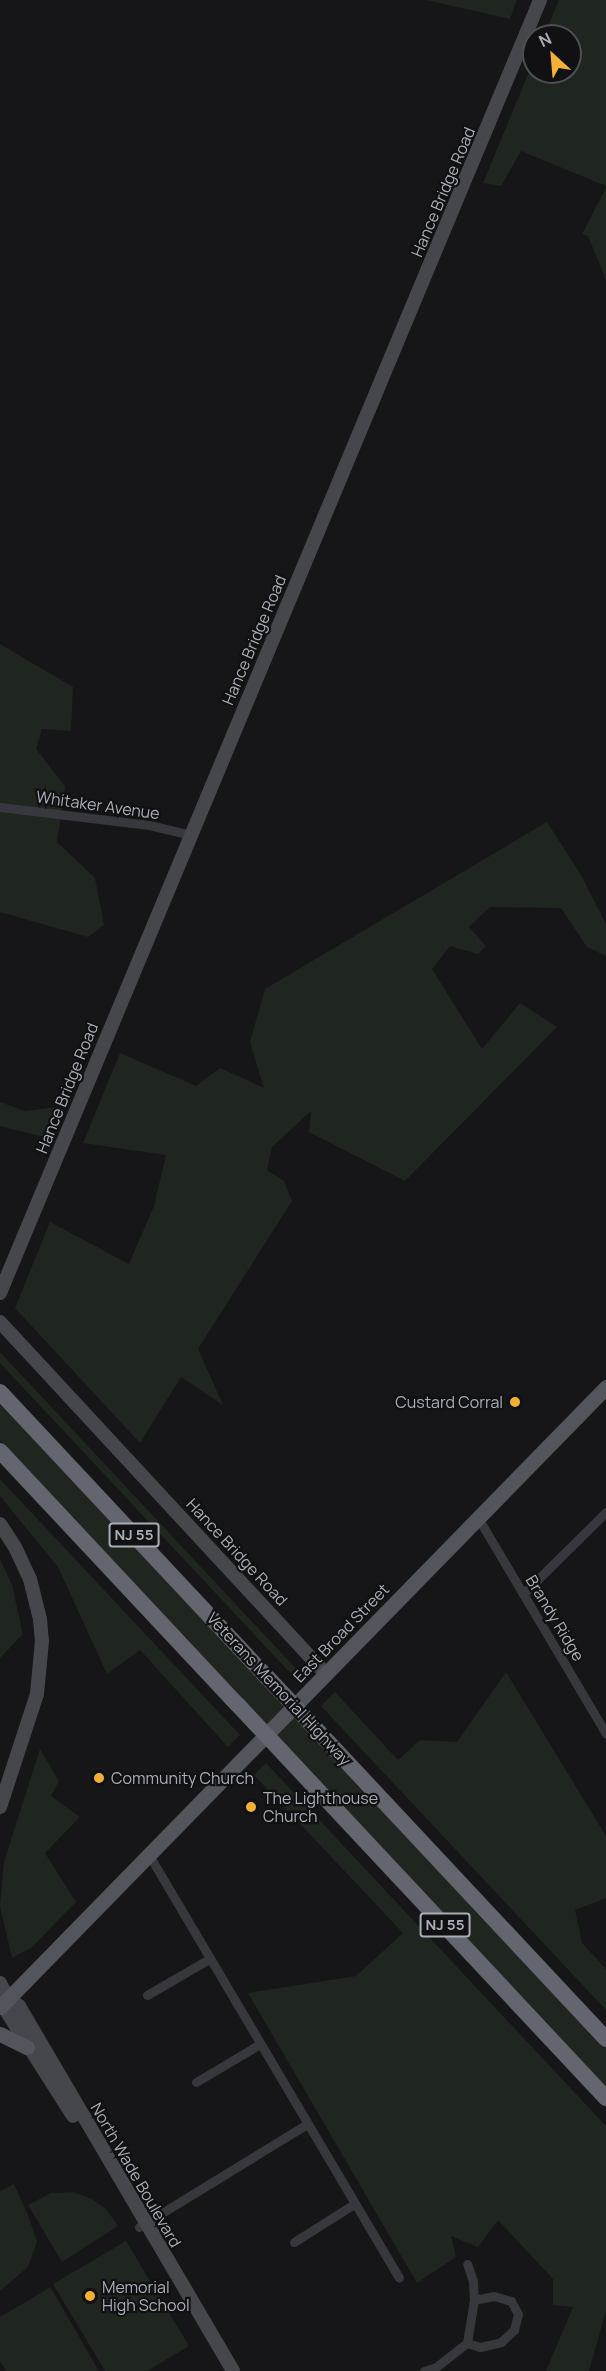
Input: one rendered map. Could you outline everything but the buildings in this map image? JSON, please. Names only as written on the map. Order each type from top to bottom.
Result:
[{"type":"highway","name":"Veterans Memorial Highway","points":[[0,1392],[606,2039]]},
{"type":"highway","name":"NJ 55","points":[[0,1451],[606,2098]]},
{"type":"main road","name":"East Broad Street","points":[[4,2003],[606,1387]]},
{"type":"main road","points":[[0,2034],[5,2034],[27,2046]]},
{"type":"street","name":"Hance Bridge Road","points":[[0,1293],[540,0]]},
{"type":"street","name":"Whitaker Avenue","points":[[0,807],[149,825],[191,835]]},
{"type":"street","name":"Hance Bridge Road","points":[[0,1322],[326,1674]]},
{"type":"street","points":[[523,1594],[606,1512]]},
{"type":"street","name":"Brandy Ridge","points":[[478,1518],[606,1734]]},
{"type":"street","points":[[0,1524],[15,1547],[30,1579],[40,1619],[42,1641],[37,1694],[0,1807]]},
{"type":"street","points":[[148,1856],[399,2278]]},
{"type":"street","points":[[147,1995],[209,1959]]},
{"type":"street","name":"North Wade Boulevard","points":[[0,1983],[7,2012],[27,2046],[233,2371]]},
{"type":"street","name":"North Wade Boulevard","points":[[4,2003],[19,2006],[224,2371]]},
{"type":"street","points":[[196,2082],[260,2044]]},
{"type":"street","points":[[142,2225],[307,2124]]},
{"type":"street","points":[[294,2242],[354,2204]]},
{"type":"street","points":[[424,2371],[436,2367],[466,2343],[474,2300],[467,2264]]},
{"type":"street","points":[[466,2343],[480,2347],[501,2342],[514,2330],[518,2314],[511,2301],[494,2296],[474,2300]]},
{"type":"shaded area","points":[[426,0],[517,0],[510,19]]},
{"type":"shaded area","points":[[559,0],[606,0],[606,186],[521,151],[501,186],[483,183],[524,84],[582,84],[582,24],[549,24]]},
{"type":"shaded area","points":[[606,188],[606,280],[588,236],[582,234]]},
{"type":"shaded area","points":[[0,644],[73,687],[71,731],[42,729],[36,749],[65,786],[57,842],[95,878],[104,925],[88,937],[0,912]]},
{"type":"shaded area","points":[[547,822],[581,875],[606,924],[606,956],[587,947],[561,908],[490,907],[469,927],[486,946],[478,954],[450,946],[432,969],[482,1049],[520,1003],[557,1027],[405,1181],[309,1132],[311,1111],[272,1147],[267,1170],[284,1181],[292,1201],[198,1349],[223,1405],[181,1377],[140,1443],[15,1308],[50,1222],[129,1264],[154,1206],[166,1155],[83,1143],[120,1053],[196,1086],[220,1068],[264,1088],[250,1042],[265,989]]},
{"type":"shaded area","points":[[0,1102],[25,1111],[57,1107],[44,1137],[0,1126]]},
{"type":"shaded area","points":[[0,1352],[300,1673],[295,1678],[0,1363]]},
{"type":"shaded area","points":[[0,1401],[285,1705],[267,1725],[0,1441]]},
{"type":"shaded area","points":[[0,1479],[240,1735],[228,1747],[140,1650],[107,1674],[58,1567],[0,1496]]},
{"type":"shaded area","points":[[0,1559],[12,1585],[22,1635],[0,1658]]},
{"type":"shaded area","points":[[506,1672],[606,1836],[606,1898],[575,1910],[582,1943],[606,1969],[606,2010],[321,1706],[335,1692],[398,1760],[420,1740],[457,1742]]},
{"type":"shaded area","points":[[295,1716],[606,2045],[606,2091],[277,1736]]},
{"type":"shaded area","points":[[40,1749],[59,1781],[51,1796],[80,1817],[45,1853],[76,1902],[32,1947],[12,1958],[0,1906],[4,1862]]},
{"type":"shaded area","points":[[266,1763],[606,2126],[606,2311],[589,2371],[546,2371],[573,2307],[553,2305],[553,2279],[498,2220],[478,2247],[451,2236],[456,2257],[417,2283],[248,1993],[356,1976],[403,1933],[254,1775]]},
{"type":"shaded area","points":[[14,2184],[37,2242],[28,2267],[0,2291],[0,2191]]},
{"type":"shaded area","points":[[73,2192],[92,2199],[106,2209],[118,2226],[62,2262],[28,2205],[51,2193]]},
{"type":"shaded area","points":[[126,2241],[189,2346],[147,2371],[105,2371],[53,2284]]},
{"type":"shaded area","points":[[51,2287],[99,2371],[6,2371],[0,2361],[0,2317]]},
{"type":"place","name":"Custard Corral","points":[[515,1402]]},
{"type":"place","name":"Community Church","points":[[99,1778]]},
{"type":"place","name":"The Lighthouse Church","points":[[251,1807]]},
{"type":"place","name":"Memorial High School","points":[[90,2296]]}]
